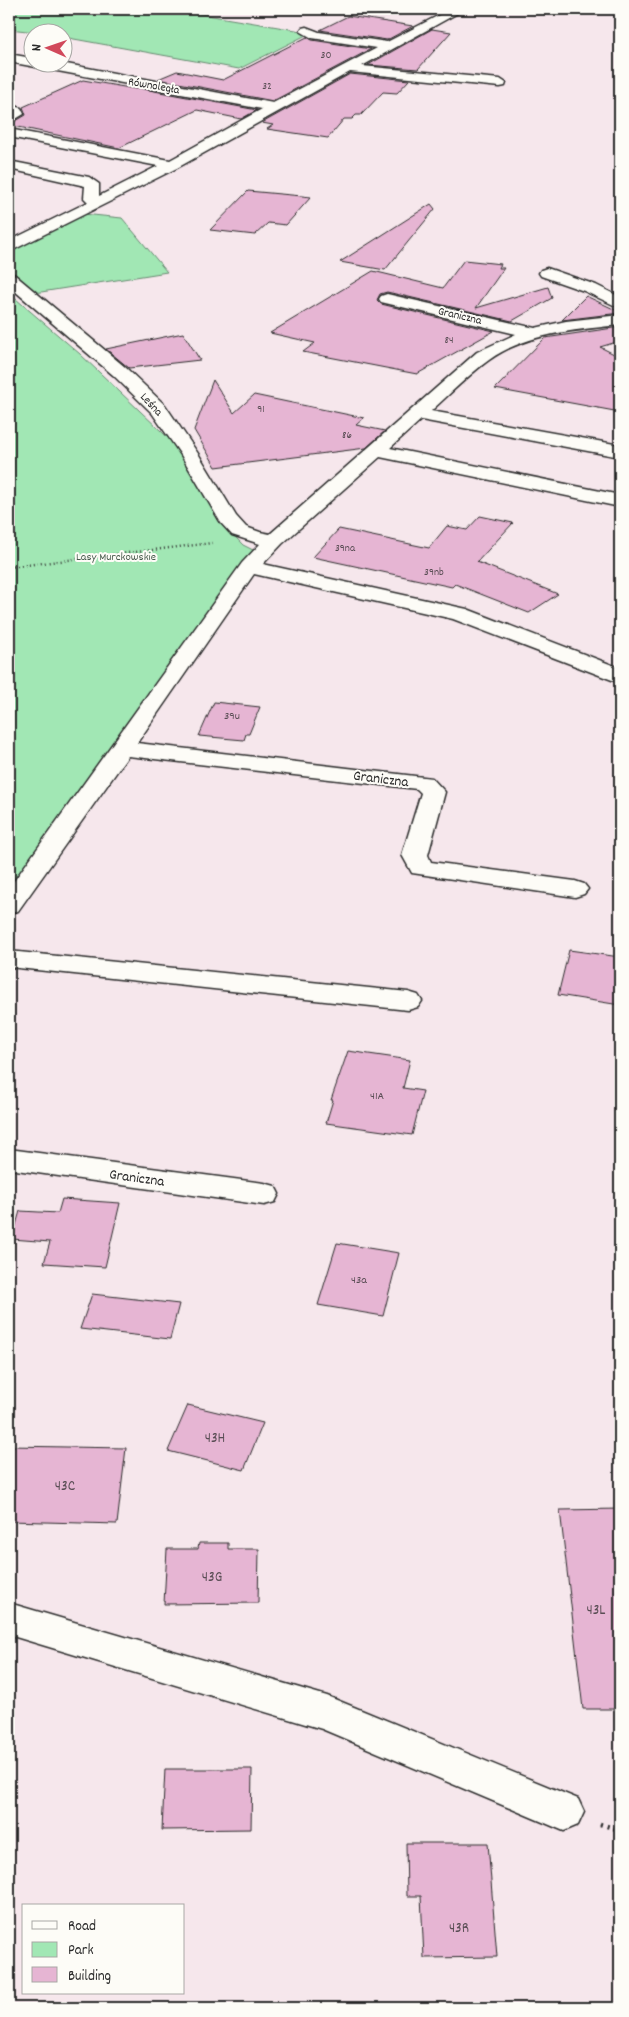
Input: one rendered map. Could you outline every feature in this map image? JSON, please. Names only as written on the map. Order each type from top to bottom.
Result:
[{"type":"street","points":[[9,247],[172,165],[275,106],[459,9]]},
{"type":"street","points":[[306,31],[316,35],[388,46]]},
{"type":"street","name":"Równoległa","points":[[9,58],[22,60]]},
{"type":"street","points":[[347,68],[500,83]]},
{"type":"street","points":[[470,80],[482,68]]},
{"type":"street","name":"Równoległa","points":[[72,69],[275,106]]},
{"type":"street","points":[[9,108],[16,111],[17,114],[9,119]]},
{"type":"street","points":[[9,133],[172,165]]},
{"type":"street","points":[[9,165],[84,180],[92,184],[92,198],[100,201]]},
{"type":"street","points":[[547,272],[590,288],[620,303]]},
{"type":"street","name":"Leśna","points":[[9,278],[119,371],[159,409],[190,455],[228,519],[239,531],[265,539]]},
{"type":"street","name":"Graniczna","points":[[387,299],[533,333]]},
{"type":"street","name":"Graniczna","points":[[9,905],[250,567],[265,539],[377,451],[483,356],[508,341],[533,333],[569,325],[620,320]]},
{"type":"street","points":[[418,414],[620,451]]},
{"type":"street","points":[[377,451],[620,501]]},
{"type":"street","points":[[250,567],[459,614],[620,676]]},
{"type":"street","name":"Graniczna","points":[[122,748],[424,783],[433,792],[415,856],[421,868],[575,889]]},
{"type":"street","points":[[9,959],[408,1001]]},
{"type":"street","name":"Graniczna","points":[[9,1159],[264,1194]]},
{"type":"street","points":[[9,1619],[327,1713],[564,1812]]},
{"type":"path","points":[[9,567],[265,539]]},
{"type":"green space","points":[[9,9],[171,9],[296,30],[308,34],[239,69],[72,39],[72,22],[22,22],[22,30],[9,29]]},
{"type":"green space","points":[[83,214],[122,218],[167,272],[35,293],[9,268],[9,250]]},
{"type":"green space","name":"Lasy Murckowskie","points":[[9,293],[80,354],[180,449],[221,522],[243,545],[255,551],[9,888]]},
{"type":"building","points":[[348,16],[413,26],[387,40],[320,30]]},
{"type":"building","points":[[432,29],[451,32],[418,69],[368,65]]},
{"type":"building","points":[[307,37],[312,40],[371,49],[273,101],[158,79],[177,71],[223,80]]},
{"type":"building","points":[[350,74],[409,80],[397,93],[383,92],[361,115],[356,115],[352,119],[344,119],[328,138],[267,129],[273,125],[262,123]]},
{"type":"building","points":[[83,80],[257,110],[241,119],[197,110],[119,148],[9,125],[26,115],[23,107]]},
{"type":"building","points":[[248,191],[311,197],[286,225],[268,223],[255,235],[210,230]]},
{"type":"building","points":[[431,204],[435,209],[385,270],[340,262]]},
{"type":"building","points":[[464,260],[501,264],[499,268],[504,268],[476,308],[548,287],[552,298],[512,321],[387,292],[380,294],[377,300],[381,304],[494,331],[417,374],[303,352],[315,343],[270,333],[373,271],[443,288]]},
{"type":"building","points":[[586,296],[620,312],[620,313],[562,320]]},
{"type":"building","points":[[620,327],[620,341],[600,347],[620,357],[620,412],[495,389],[545,338]]},
{"type":"building","points":[[183,333],[200,360],[129,368],[106,349]]},
{"type":"building","points":[[213,380],[234,413],[254,395],[364,418],[356,425],[385,431],[366,448],[216,467],[194,430]]},
{"type":"building","points":[[480,516],[513,523],[477,562],[558,594],[529,613],[455,584],[452,587],[313,557],[339,529],[429,548],[447,526],[467,530]]},
{"type":"building","points":[[214,702],[260,707],[249,734],[246,734],[244,740],[199,736]]},
{"type":"building","points":[[569,950],[620,957],[620,1005],[558,995]]},
{"type":"building","points":[[348,1051],[410,1060],[403,1088],[423,1091],[412,1135],[326,1123],[333,1100],[331,1100]]},
{"type":"building","points":[[62,1199],[120,1203],[105,1267],[44,1263],[50,1242],[12,1239],[20,1211],[58,1213]]},
{"type":"building","points":[[337,1243],[399,1253],[383,1316],[318,1305]]},
{"type":"building","points":[[92,1294],[179,1304],[170,1339],[80,1329]]},
{"type":"building","points":[[188,1405],[263,1423],[244,1470],[168,1451]]},
{"type":"building","points":[[9,1446],[126,1448],[117,1524],[9,1521]]},
{"type":"building","points":[[620,1509],[620,1709],[583,1709],[560,1510]]},
{"type":"building","points":[[199,1543],[228,1543],[228,1549],[259,1549],[258,1603],[164,1604],[167,1549],[198,1549]]},
{"type":"building","points":[[165,1769],[252,1769],[251,1829],[162,1830]]},
{"type":"building","points":[[406,1843],[488,1843],[497,1957],[424,1958],[421,1896],[407,1896]]}]
